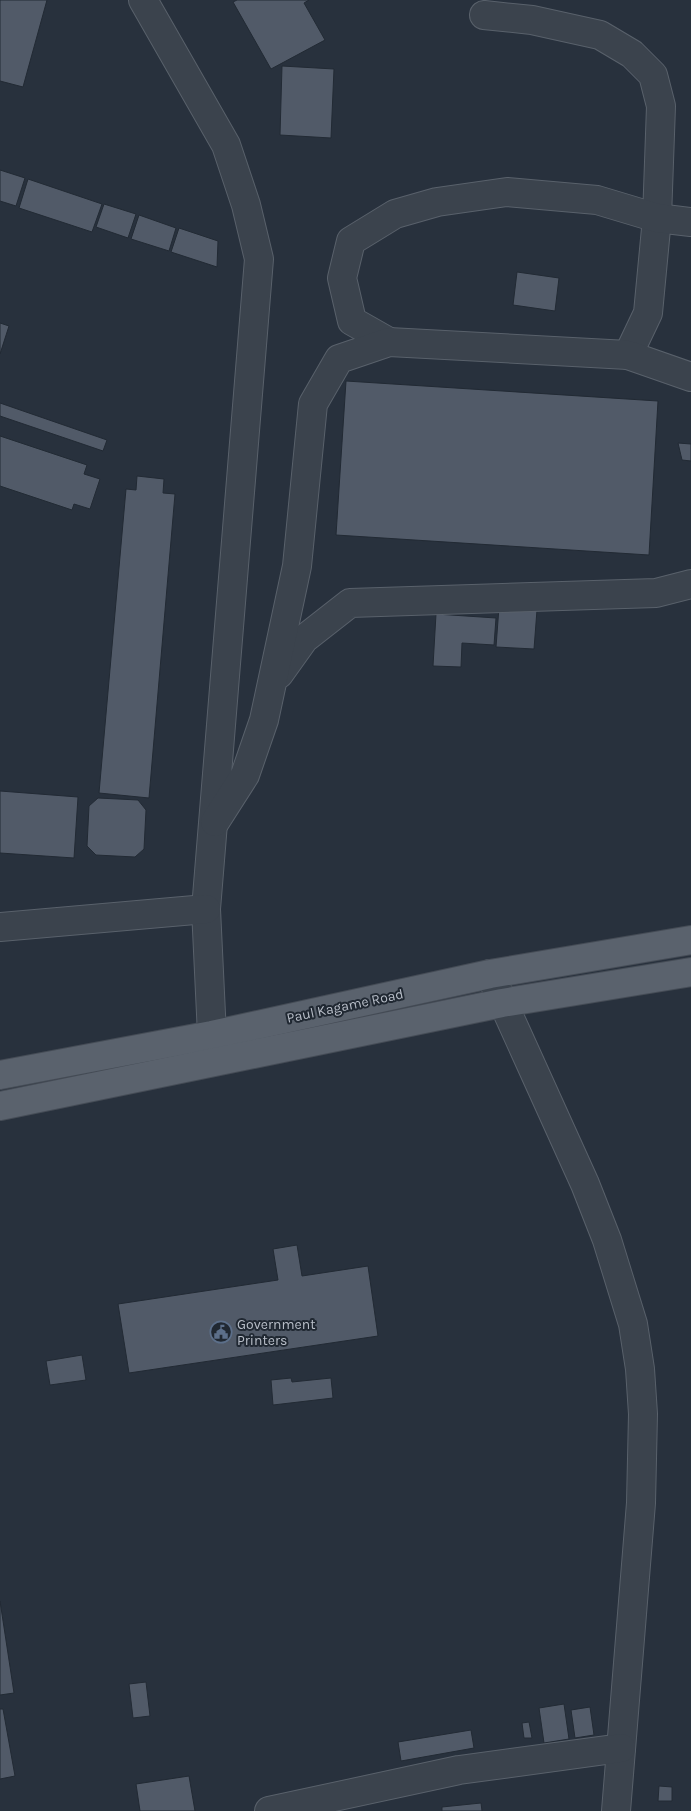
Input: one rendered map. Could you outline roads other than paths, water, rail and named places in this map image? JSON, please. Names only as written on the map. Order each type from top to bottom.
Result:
[{"type":"main road","name":"Paul Kagame Road","points":[[0,1075],[212,1035],[490,974],[691,940]]},
{"type":"main road","points":[[0,1106],[502,1003],[691,972]]},
{"type":"street","points":[[143,0],[226,145],[246,205],[259,260],[206,910],[212,1035],[216,1063]]},
{"type":"street","points":[[484,15],[532,20],[600,36],[632,54],[653,75],[661,106],[657,218],[648,313],[628,355]]},
{"type":"street","points":[[389,342],[352,321],[342,278],[351,241],[395,214],[438,202],[507,192],[597,200],[657,218],[691,222]]},
{"type":"street","points":[[213,825],[245,775],[264,720],[297,566],[313,404],[339,359],[389,342],[628,355],[691,377]]},
{"type":"street","points":[[273,683],[304,639],[350,603],[656,593],[691,584]]},
{"type":"street","points":[[0,927],[206,910]]},
{"type":"street","points":[[490,974],[585,1184],[607,1240],[633,1324],[640,1369],[643,1414],[641,1504],[616,1811]]},
{"type":"street","points":[[269,1811],[459,1770],[622,1748]]},
{"type":"place","name":"Government Printers","points":[[221,1332]]}]
